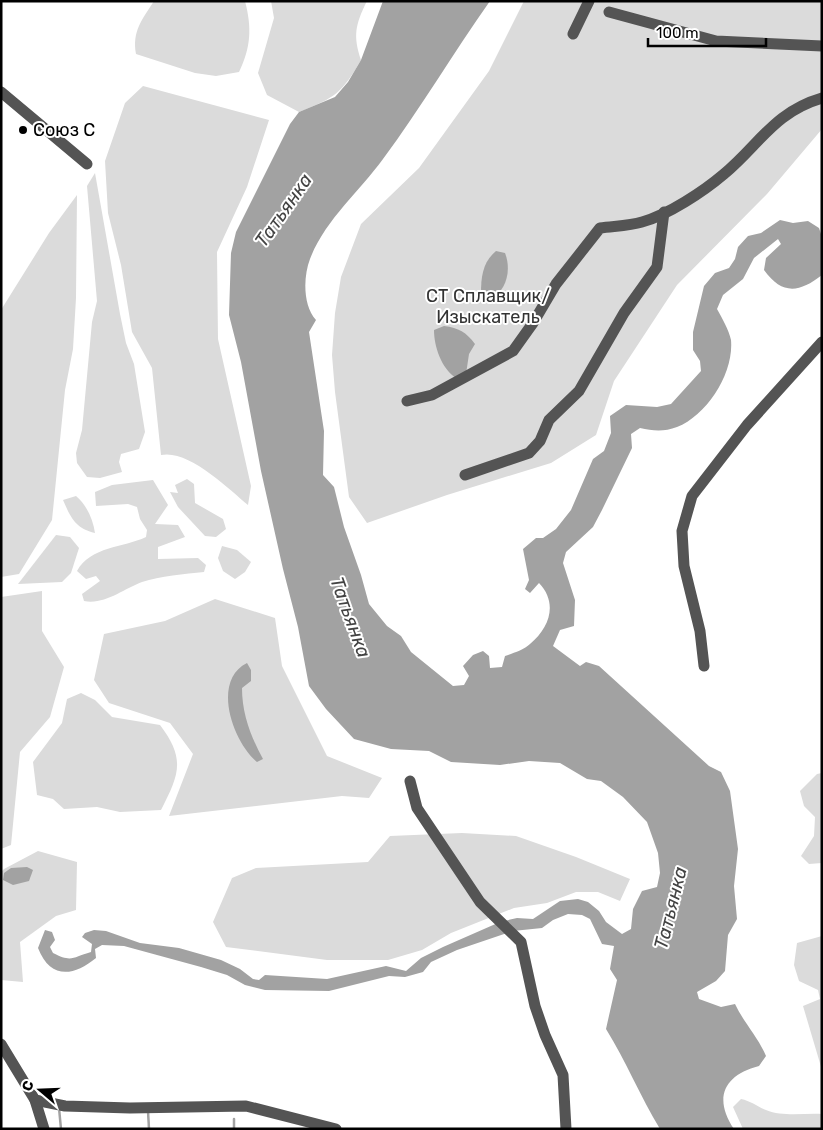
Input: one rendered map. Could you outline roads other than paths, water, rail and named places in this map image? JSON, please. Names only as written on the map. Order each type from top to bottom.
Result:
[{"type":"street","points":[[573,34],[589,1]]},
{"type":"street","points":[[609,12],[716,41],[822,46]]},
{"type":"street","points":[[1,92],[87,164]]},
{"type":"street","points":[[407,401],[432,395],[513,351],[533,323],[556,284],[600,228],[642,222],[664,212],[724,174],[770,126],[805,103],[822,98]]},
{"type":"street","points":[[465,475],[529,453],[540,441],[549,420],[579,391],[624,313],[657,267],[664,212]]},
{"type":"street","points":[[704,666],[700,630],[684,566],[682,531],[692,496],[747,425],[822,342]]},
{"type":"street","points":[[410,781],[417,808],[480,902],[521,942],[535,1006],[562,1075],[566,1129]]},
{"type":"street","points":[[1,1044],[35,1100],[44,1129]]},
{"type":"street","points":[[35,1100],[65,1106],[246,1106],[336,1129]]},
{"type":"water","name":"Татьянка","points":[[383,1],[490,1],[397,140],[374,171],[333,219],[316,245],[310,259],[305,283],[309,307],[316,320],[309,332],[324,431],[323,475],[334,487],[344,527],[369,604],[387,626],[401,636],[411,652],[453,686],[464,685],[469,676],[463,666],[473,655],[483,651],[489,656],[490,668],[502,667],[505,656],[528,646],[543,630],[547,623],[550,607],[545,591],[539,583],[530,593],[525,589],[529,580],[523,549],[536,538],[543,538],[556,529],[571,510],[593,459],[604,451],[611,433],[610,416],[626,405],[657,407],[671,404],[701,371],[700,361],[693,350],[693,332],[704,286],[715,273],[729,268],[735,259],[738,247],[748,236],[761,233],[780,220],[793,223],[808,221],[819,228],[822,237],[822,275],[814,281],[791,289],[777,284],[764,270],[766,258],[781,244],[778,239],[754,258],[743,279],[723,295],[717,309],[731,340],[731,353],[723,379],[708,403],[699,413],[688,421],[668,430],[658,431],[640,428],[631,434],[632,448],[593,527],[566,552],[563,563],[575,600],[574,626],[560,630],[553,646],[580,666],[586,662],[599,666],[709,766],[721,772],[730,791],[738,849],[734,886],[737,919],[728,935],[725,971],[716,981],[697,992],[699,999],[721,1007],[735,1004],[766,1056],[759,1066],[737,1075],[726,1089],[723,1098],[724,1107],[734,1129],[660,1129],[606,1029],[617,980],[610,969],[614,946],[602,944],[590,919],[582,915],[568,914],[553,920],[542,928],[513,931],[457,950],[431,962],[423,972],[405,977],[389,976],[329,991],[265,990],[245,985],[227,975],[124,946],[102,945],[95,949],[96,958],[79,969],[63,972],[49,965],[38,948],[45,930],[52,932],[55,940],[50,947],[53,953],[64,958],[72,958],[91,952],[92,944],[82,937],[85,933],[94,930],[106,931],[140,943],[179,948],[221,960],[240,969],[253,979],[259,980],[265,975],[327,979],[386,966],[406,971],[421,958],[443,947],[500,922],[517,918],[533,919],[560,901],[578,899],[588,902],[599,911],[606,922],[622,934],[631,929],[633,909],[642,891],[657,887],[660,873],[658,853],[647,822],[623,797],[601,781],[587,779],[560,763],[529,761],[500,765],[451,762],[429,751],[391,749],[354,739],[326,709],[309,686],[298,627],[261,471],[241,362],[229,315],[231,253],[236,232],[290,124],[299,112],[335,97],[348,82],[361,60]]},
{"type":"water","points":[[496,251],[505,253],[508,267],[507,274],[500,292],[489,300],[481,293],[482,275],[488,260]]},
{"type":"water","points":[[444,326],[462,331],[475,344],[469,354],[466,374],[456,378],[442,363],[435,343],[434,330]]},
{"type":"water","points":[[247,663],[251,670],[251,681],[242,688],[242,698],[248,725],[263,759],[257,762],[240,741],[234,727],[228,697],[230,683],[236,672]]},
{"type":"water","points":[[27,867],[33,870],[29,881],[13,885],[3,880],[4,873],[11,868]]},
{"type":"waterway","points":[[59,1108],[61,1129]]},
{"type":"waterway","points":[[148,1111],[149,1129]]},
{"type":"waterway","points":[[234,1119],[234,1129]]},
{"type":"place","name":"Союз С","points":[[23,130]]},
{"type":"park label","name":"СТ Сплавщик/ Изыскатель","points":[[488,306]]}]
